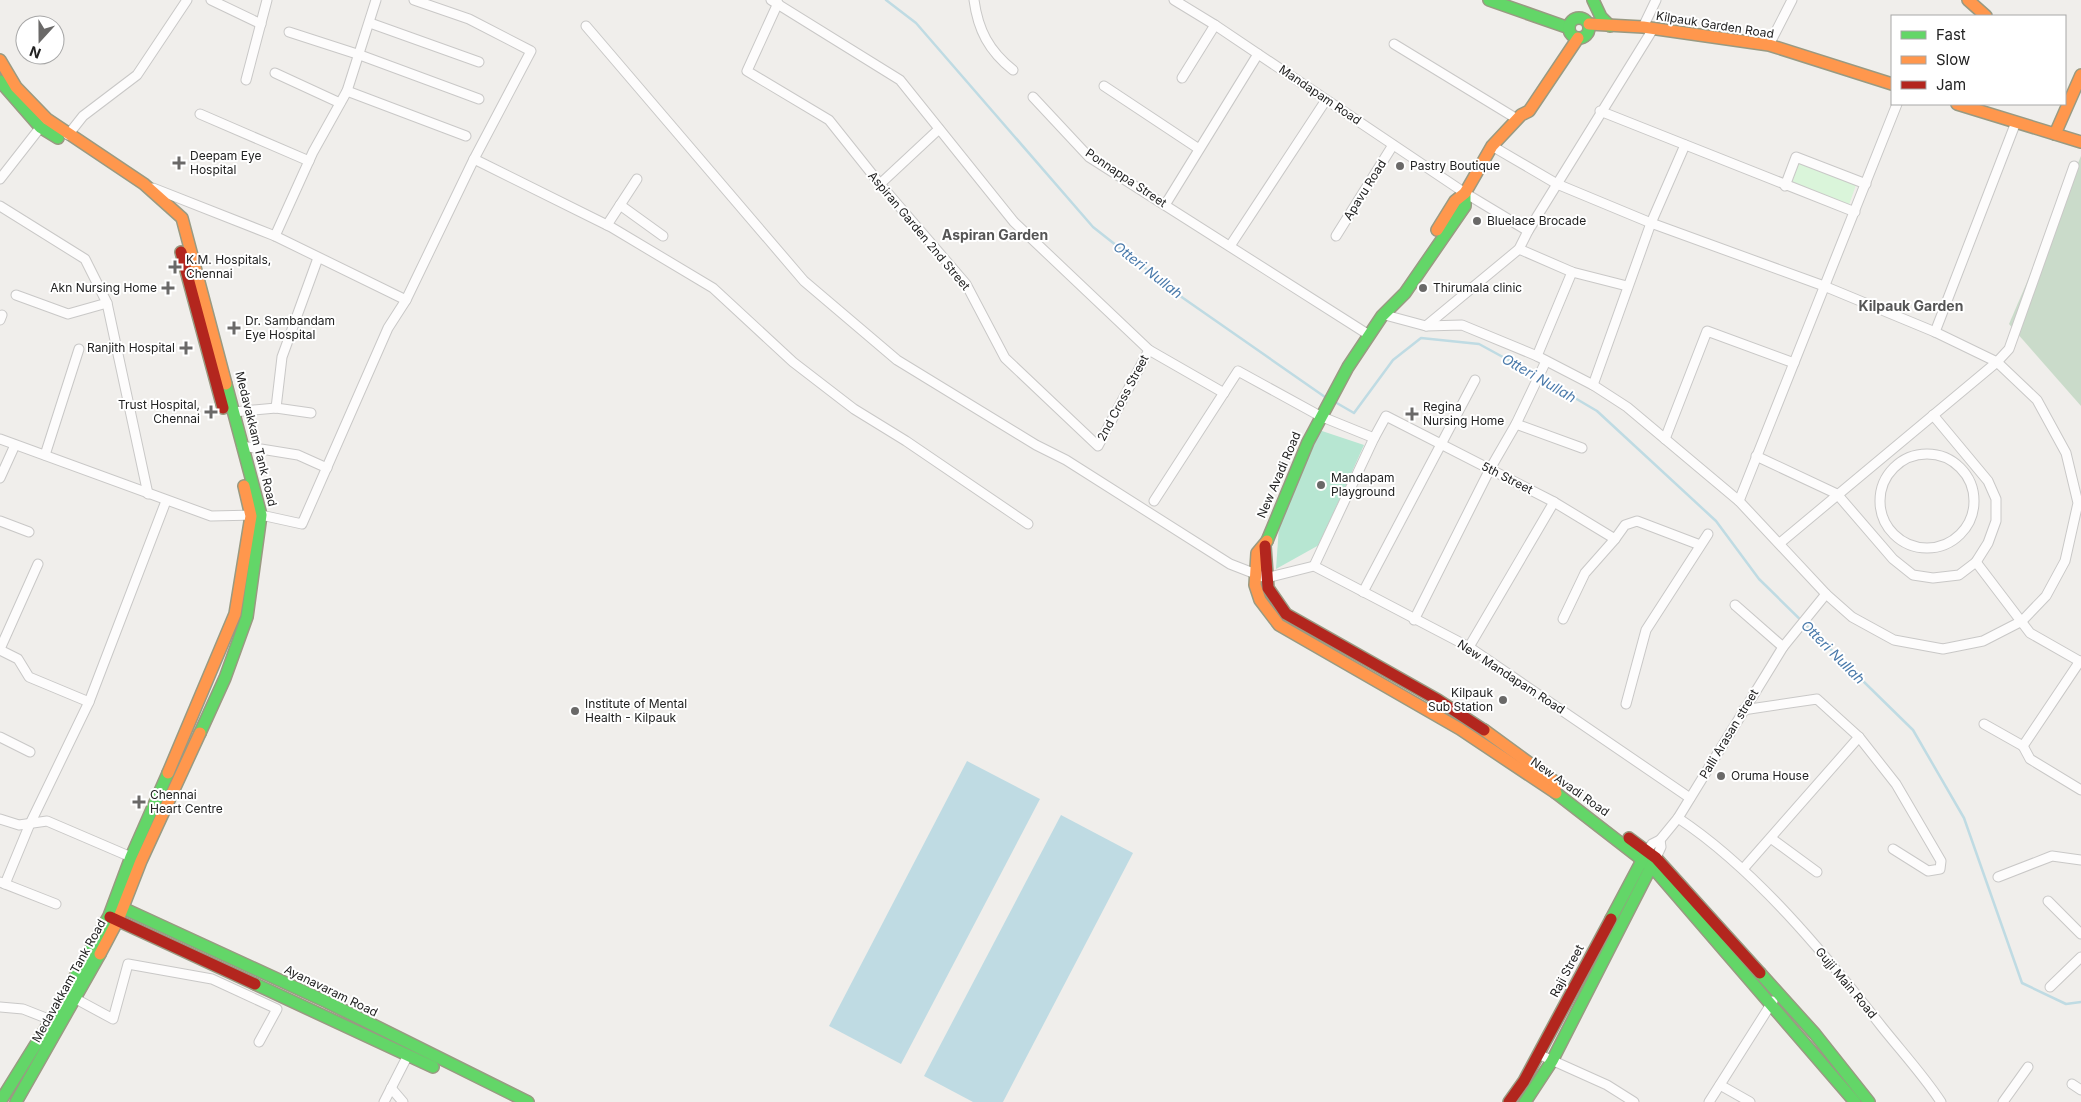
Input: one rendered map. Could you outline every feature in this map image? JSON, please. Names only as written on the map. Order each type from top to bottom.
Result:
[{"type":"main road","name":"Kilpauk Garden Road","points":[[1489,0],[1578,26],[1648,28],[1769,45],[1891,84]]},
{"type":"main road","name":"Kilpauk Garden Road","points":[[1508,0],[1578,26]]},
{"type":"main road","points":[[1369,335],[1396,299],[1405,293],[1465,206],[1465,193],[1492,146],[1519,117],[1529,111],[1591,0]]},
{"type":"main road","points":[[1591,0],[1601,17],[1610,26]]},
{"type":"main road","points":[[1968,0],[1985,15]]},
{"type":"main road","name":"Medavakkam Tank Road","points":[[0,60],[16,87],[44,123],[68,135],[144,184],[182,218],[222,361],[256,516],[246,617],[240,638],[225,678],[117,906]]},
{"type":"main road","points":[[2081,75],[2068,90],[2081,101]]},
{"type":"main road","name":"Medavakkam Tank Road","points":[[0,81],[44,123],[132,187],[174,224],[256,516],[235,614],[199,707],[131,857],[113,918],[76,999],[16,1102]]},
{"type":"main road","points":[[1960,105],[2081,142]]},
{"type":"main road","points":[[2055,134],[2064,105]]},
{"type":"main road","name":"New Avadi Road","points":[[1369,335],[1325,404],[1293,473],[1265,546],[1256,553],[1254,586],[1260,604],[1279,625],[1431,711],[1484,744],[1649,859],[1855,1102]]},
{"type":"main road","name":"New Avadi Road","points":[[1265,546],[1268,555],[1266,578],[1271,597],[1286,614],[1438,700],[1498,740],[1649,859],[1778,993],[1815,1034],[1869,1102]]},
{"type":"main road","points":[[1525,1102],[1552,1061],[1604,959],[1649,859]]},
{"type":"main road","name":"Raji Street","points":[[1509,1102],[1538,1054],[1592,953],[1649,859]]},
{"type":"main road","name":"Ayanavaram Road","points":[[117,906],[326,1002],[528,1102]]},
{"type":"main road","name":"Medavakkam Tank Road","points":[[0,1102],[113,918]]},
{"type":"main road","name":"Ayanavaram Road","points":[[113,918],[408,1054],[506,1102]]},
{"type":"main road","points":[[1592,953],[1604,959]]},
{"type":"street","points":[[68,135],[83,116],[137,75],[187,0]]},
{"type":"street","points":[[211,0],[261,24]]},
{"type":"street","points":[[246,80],[267,0]]},
{"type":"street","points":[[275,236],[310,160],[347,91],[376,0]]},
{"type":"street","points":[[0,439],[166,502],[211,516],[256,516],[302,524],[376,352],[388,328],[406,300],[474,159],[531,51],[469,19],[414,0]]},
{"type":"street","points":[[974,0],[979,29],[999,59],[1013,70]]},
{"type":"street","name":"Mandapam Road","points":[[1174,0],[1215,25],[1465,193],[1528,230]]},
{"type":"street","points":[[1426,326],[1519,249],[1528,230],[1648,28],[1656,0]]},
{"type":"street","points":[[1769,45],[1792,0]]},
{"type":"street","points":[[774,2],[900,80],[1014,222],[1149,350],[1224,393]]},
{"type":"street","name":"Aspiran Garden 2nd Street","points":[[774,2],[747,71],[829,120],[880,184],[966,284],[1006,358],[1098,446]]},
{"type":"street","points":[[370,23],[479,62]]},
{"type":"street","points":[[1182,78],[1215,25]]},
{"type":"street","points":[[586,26],[804,281],[897,360],[1036,445],[1066,460],[1230,564],[1266,578],[1314,566],[1374,438],[1320,416],[1238,371],[1154,501]]},
{"type":"street","points":[[289,32],[360,55],[478,99]]},
{"type":"street","points":[[1394,44],[1519,117]]},
{"type":"street","points":[[1165,205],[1258,54]]},
{"type":"street","points":[[275,73],[340,103]]},
{"type":"street","points":[[1104,86],[1199,149]]},
{"type":"street","points":[[347,91],[466,136]]},
{"type":"street","name":"Ponnappa Street","points":[[1033,98],[1089,157],[1369,335]]},
{"type":"street","points":[[1230,246],[1326,100]]},
{"type":"street","points":[[1739,501],[1897,105]]},
{"type":"street","points":[[1600,111],[1785,186],[1855,212]]},
{"type":"street","points":[[200,114],[310,160]]},
{"type":"street","points":[[1935,332],[2016,122]]},
{"type":"street","points":[[0,179],[44,123]]},
{"type":"street","points":[[880,184],[939,129]]},
{"type":"street","name":"Apavu Road","points":[[1336,236],[1393,144]]},
{"type":"street","points":[[1593,385],[1627,286],[1684,145]]},
{"type":"street","points":[[1385,315],[1426,326],[1462,325],[1593,385],[1627,407],[1739,501],[1826,594],[1852,616],[1894,640],[1943,649],[1983,641],[2022,621],[2046,596],[2065,561],[2078,503],[2066,453],[2037,400],[1997,362],[1935,332],[1824,286],[1651,223],[1557,184],[1492,146]]},
{"type":"street","points":[[1785,186],[1796,157],[1866,184]]},
{"type":"street","points":[[474,159],[607,225],[713,288],[793,362],[854,409],[906,441],[1028,524]]},
{"type":"street","points":[[1780,543],[1997,362],[2009,349],[2074,166]]},
{"type":"street","points":[[607,225],[637,179]]},
{"type":"street","points":[[144,184],[275,236],[406,300]]},
{"type":"street","points":[[620,205],[663,236]]},
{"type":"street","points":[[0,206],[85,259],[107,303],[148,494]]},
{"type":"street","points":[[1519,249],[1572,272],[1627,286]]},
{"type":"street","points":[[276,408],[282,357],[318,258]]},
{"type":"street","points":[[1414,620],[1536,382],[1572,272]]},
{"type":"street","points":[[16,295],[68,314],[107,303]]},
{"type":"street","points":[[1665,439],[1708,332],[1794,363]]},
{"type":"street","points":[[45,455],[79,349]]},
{"type":"street","name":"2nd Cross Street","points":[[1098,446],[1149,350]]},
{"type":"street","points":[[1363,592],[1439,444],[1475,380]]},
{"type":"street","points":[[233,412],[276,408],[311,413]]},
{"type":"street","points":[[1756,456],[1837,494],[1893,559],[1913,576],[1933,578],[1959,575],[1976,562],[1988,543],[1996,521],[1996,499],[1988,481],[1933,415]]},
{"type":"street","name":"5th Street","points":[[1374,438],[1386,416],[1554,502],[1615,539]]},
{"type":"street","points":[[1516,424],[1582,448]]},
{"type":"street","points":[[0,478],[15,445]]},
{"type":"street","points":[[242,446],[298,455],[327,468]]},
{"type":"street","points":[[1886,454],[1895,466]]},
{"type":"street","points":[[1925,454],[1941,455],[1955,462],[1966,474],[1973,488],[1975,504],[1971,520],[1962,533],[1949,543],[1934,548],[1912,545],[1893,533],[1884,520],[1880,506],[1881,491],[1886,477],[1895,466],[1909,457],[1925,454]]},
{"type":"street","points":[[56,904],[3,883],[89,702],[166,502]]},
{"type":"street","points":[[1470,648],[1554,502]]},
{"type":"street","points":[[0,521],[29,532]]},
{"type":"street","points":[[1563,619],[1584,573],[1625,525],[1637,521],[1700,545]]},
{"type":"street","points":[[1626,704],[1646,630],[1708,534]]},
{"type":"street","points":[[1976,562],[2030,633],[2080,662],[2023,746]]},
{"type":"street","points":[[38,564],[0,650],[18,659],[29,677],[89,702]]},
{"type":"street","name":"New Mandapam Road","points":[[1314,566],[1470,648],[1690,798]]},
{"type":"street","name":"Palli Arasan street","points":[[1649,859],[1661,847],[1660,840],[1678,818],[1783,647],[1826,594]]},
{"type":"street","points":[[1734,605],[1783,647]]},
{"type":"street","points":[[1743,710],[1816,699],[1859,737],[1896,784],[1941,861],[1940,869],[1928,871],[1892,849]]},
{"type":"street","points":[[1984,724],[2023,746],[2030,759],[2081,790]]},
{"type":"street","points":[[0,737],[30,752]]},
{"type":"street","points":[[1678,818],[1711,840],[1743,869],[1772,839],[1859,737]]},
{"type":"street","points":[[0,819],[10,824],[29,826],[47,822],[131,857]]},
{"type":"street","points":[[1772,839],[1818,872]]},
{"type":"street","points":[[1998,877],[2052,856],[2081,860]]},
{"type":"street","name":"Gujji Main Road","points":[[1743,869],[1830,962],[1941,1102]]},
{"type":"street","points":[[2048,900],[2081,934]]},
{"type":"street","points":[[2050,987],[2081,957]]},
{"type":"street","points":[[76,999],[113,1020],[128,964],[212,979],[277,1009],[259,1042]]},
{"type":"street","points":[[1709,1102],[1778,993]]},
{"type":"street","points":[[0,1007],[23,1009],[51,1020]]},
{"type":"street","points":[[384,1102],[408,1054]]},
{"type":"street","points":[[1538,1054],[1607,1085],[1634,1102]]},
{"type":"street","points":[[2003,1102],[2028,1067]]},
{"type":"street","points":[[2072,1084],[2081,1090]]},
{"type":"street","points":[[1720,1085],[1750,1102]]},
{"type":"street","points":[[391,1088],[403,1102]]},
{"type":"green space","points":[[2081,156],[2081,406],[2009,324]]},
{"type":"green space","points":[[1798,163],[1856,185],[1849,205],[1791,183]]},
{"type":"green space","name":"Mandapam Playground","points":[[1319,430],[1364,445],[1319,545],[1276,569],[1279,526]]},
{"type":"water","points":[[967,761],[1040,799],[901,1064],[829,1026]]},
{"type":"water","points":[[1061,815],[1133,853],[1003,1102],[973,1102],[924,1076]]},
{"type":"waterway","name":"Otteri Nullah","points":[[886,0],[916,23],[1093,227],[1183,298],[1325,397]]},
{"type":"waterway","name":"Otteri Nullah","points":[[1335,402],[1354,413],[1393,360],[1421,338],[1479,344],[1536,375]]},
{"type":"waterway","name":"Otteri Nullah","points":[[1541,378],[1597,411],[1716,521],[1759,579],[1913,730],[1964,818],[2022,983],[2066,1004],[2081,1002]]},
{"type":"traffic: fast","points":[[1489,0],[1569,28]]},
{"type":"traffic: fast","points":[[1593,0],[1601,17],[1610,26]]},
{"type":"traffic: fast","points":[[1575,18],[1583,18],[1589,24],[1589,28],[1589,32],[1583,38],[1575,38],[1569,32],[1569,24],[1575,18]]},
{"type":"traffic: fast","points":[[0,81],[40,127],[58,138]]},
{"type":"traffic: fast","points":[[1267,541],[1308,442],[1348,367],[1382,316],[1405,293],[1465,206],[1465,193]]},
{"type":"traffic: fast","points":[[200,733],[225,678],[247,617],[261,515],[226,384]]},
{"type":"traffic: fast","points":[[0,1102],[51,1020],[109,916],[131,857],[168,773]]},
{"type":"traffic: fast","points":[[1556,793],[1654,869],[1855,1102]]},
{"type":"traffic: fast","points":[[1611,919],[1646,853]]},
{"type":"traffic: fast","points":[[1525,1102],[1552,1061],[1655,859]]},
{"type":"traffic: fast","points":[[114,904],[327,1002],[528,1102]]},
{"type":"traffic: fast","points":[[16,1102],[100,954]]},
{"type":"traffic: fast","points":[[1760,973],[1815,1034],[1869,1102]]},
{"type":"traffic: fast","points":[[255,984],[433,1067]]},
{"type":"traffic: slow","points":[[1968,0],[1985,15]]},
{"type":"traffic: slow","points":[[1589,24],[1643,27],[1769,45],[1891,84]]},
{"type":"traffic: slow","points":[[1437,230],[1455,201],[1465,193],[1492,146],[1521,115],[1529,111],[1578,38]]},
{"type":"traffic: slow","points":[[0,60],[16,87],[47,119],[144,184],[182,218],[226,384]]},
{"type":"traffic: slow","points":[[2055,134],[2081,75]]},
{"type":"traffic: slow","points":[[1960,105],[2081,142]]},
{"type":"traffic: slow","points":[[168,773],[235,614],[251,516],[244,486]]},
{"type":"traffic: slow","points":[[1267,541],[1257,553],[1255,585],[1260,600],[1279,625],[1460,729],[1556,793]]},
{"type":"traffic: slow","points":[[1484,730],[1558,784]]},
{"type":"traffic: slow","points":[[100,954],[118,920],[141,861],[200,733]]},
{"type":"traffic: jam","points":[[181,252],[223,408]]},
{"type":"traffic: jam","points":[[1265,546],[1268,588],[1286,614],[1438,700],[1484,730]]},
{"type":"traffic: jam","points":[[1629,838],[1656,858],[1760,973]]},
{"type":"traffic: jam","points":[[110,917],[255,984]]},
{"type":"traffic: jam","points":[[1509,1102],[1524,1081],[1611,919]]},
{"type":"place","name":"Deepam Eye Hospital","points":[[179,163]]},
{"type":"place","name":"Pastry Boutique","points":[[1400,166]]},
{"type":"place","name":"Bluelace Brocade","points":[[1477,221]]},
{"type":"place","name":"K.M. Hospitals, Chennai","points":[[175,267]]},
{"type":"place","name":"Akn Nursing Home","points":[[168,288]]},
{"type":"place","name":"Thirumala clinic","points":[[1423,288]]},
{"type":"place","name":"Dr. Sambandam Eye Hospital","points":[[234,328]]},
{"type":"place","name":"Ranjith Hospital","points":[[186,348]]},
{"type":"place","name":"Trust Hospital, Chennai","points":[[211,412]]},
{"type":"place","name":"Regina Nursing Home","points":[[1412,414]]},
{"type":"place","name":"Mandapam Playground","points":[[1321,485]]},
{"type":"place","name":"Kilpauk Sub Station","points":[[1503,700]]},
{"type":"place","name":"Institute of Mental Health - Kilpauk","points":[[575,711]]},
{"type":"place","name":"Oruma House","points":[[1721,776]]},
{"type":"place","name":"Chennai Heart Centre","points":[[139,802]]},
{"type":"district","name":"Aspiran Garden","points":[[995,235]]},
{"type":"district","name":"Kilpauk Garden","points":[[1911,306]]}]
